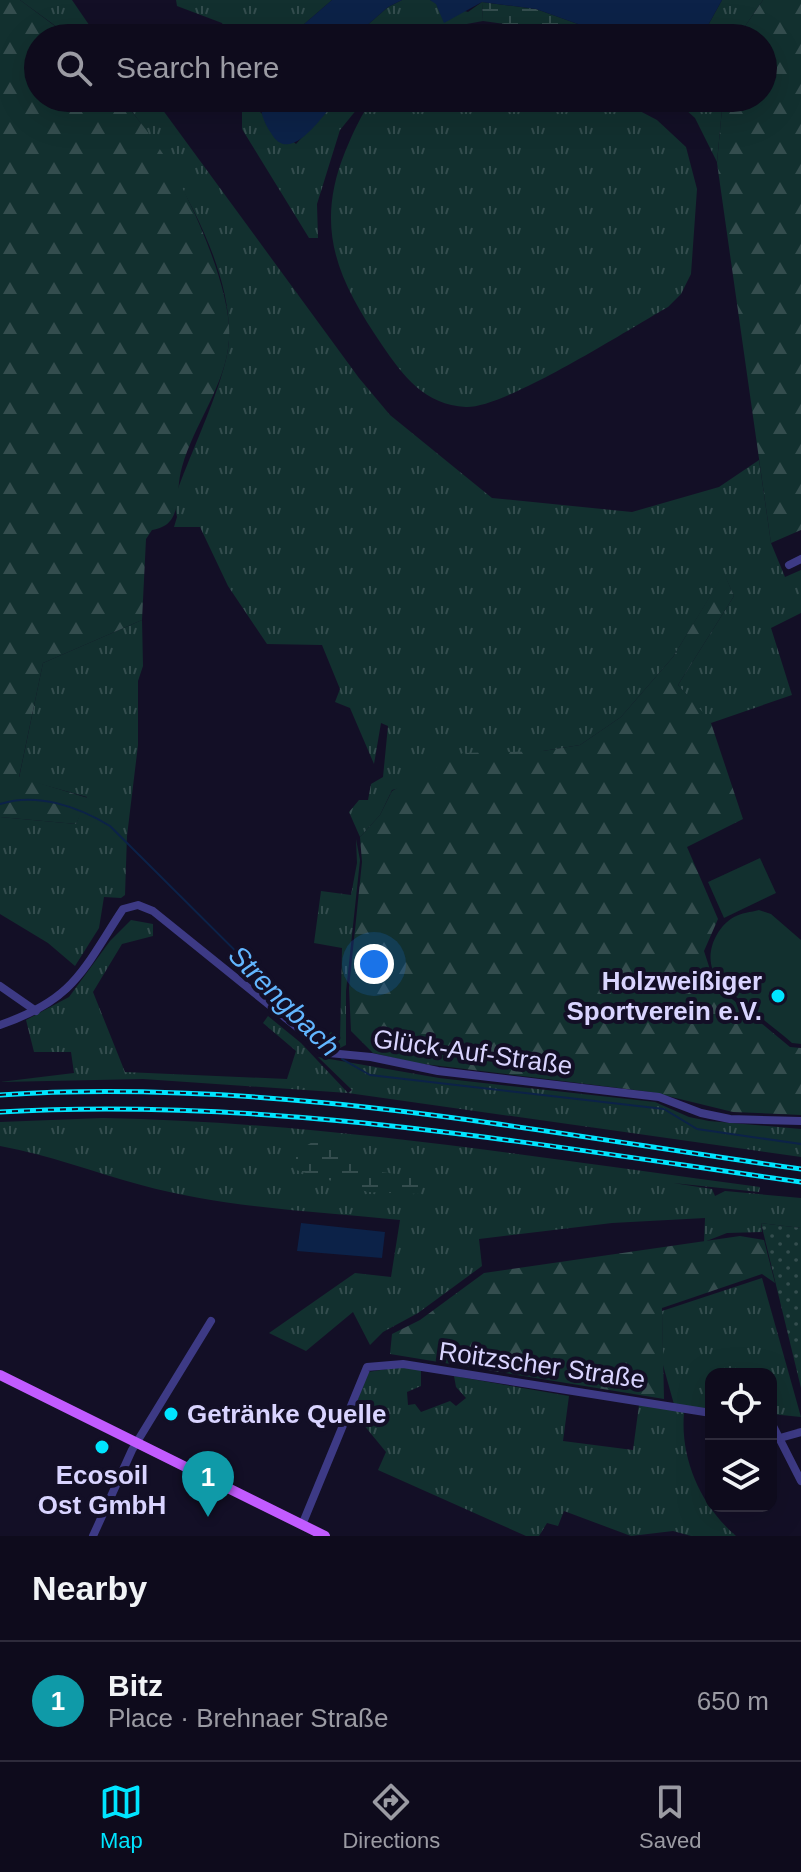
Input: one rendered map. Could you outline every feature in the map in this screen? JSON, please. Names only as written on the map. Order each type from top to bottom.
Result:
[{"type":"main road","points":[[0,1375],[325,1536]]},
{"type":"street","points":[[789,565],[801,559]]},
{"type":"street","name":"Glück-Auf-Straße","points":[[0,1025],[36,1011],[72,986],[123,909],[138,905],[153,911],[329,1053],[438,1071],[641,1094],[730,1119],[801,1121]]},
{"type":"street","points":[[0,986],[36,1011]]},
{"type":"street","points":[[93,1536],[137,1442],[211,1321]]},
{"type":"street","name":"Roitzscher Straße","points":[[302,1525],[367,1367],[403,1364],[705,1412]]},
{"type":"street","points":[[780,1438],[801,1432]]},
{"type":"street","points":[[777,1433],[801,1481]]},
{"type":"green space","points":[[0,0],[20,0],[52,24],[24,24],[24,112],[132,112],[155,142],[198,220],[224,297],[229,340],[227,357],[216,389],[187,451],[174,515],[162,527],[152,530],[146,539],[142,620],[43,663],[19,777],[88,798],[76,824],[0,817]]},
{"type":"green space","points":[[20,0],[72,0],[88,24],[53,24]]},
{"type":"green space","points":[[176,0],[332,0],[304,24],[222,24],[177,6]]},
{"type":"green space","points":[[402,0],[430,0],[468,12],[482,2],[483,21],[467,24],[369,24],[388,7]]},
{"type":"green space","points":[[722,0],[763,0],[747,24],[709,24]]},
{"type":"green space","points":[[763,0],[801,0],[801,530],[771,543],[717,163],[722,112],[777,112],[777,24],[747,24]]},
{"type":"green space","points":[[482,2],[536,9],[578,24],[504,24],[483,21]]},
{"type":"green space","points":[[132,112],[164,112],[359,378],[390,415],[492,498],[632,512],[719,487],[759,460],[771,543],[785,577],[801,570],[801,613],[771,628],[792,695],[711,723],[678,685],[734,596],[724,574],[673,657],[621,717],[580,745],[543,751],[392,790],[380,815],[360,837],[349,812],[359,800],[368,800],[371,784],[383,777],[388,726],[381,723],[374,764],[350,708],[335,702],[340,689],[322,645],[267,644],[228,586],[200,527],[174,527],[177,517],[174,501],[215,396],[227,355],[227,308],[209,244],[194,212]]},
{"type":"green space","points":[[242,112],[260,112],[296,144],[325,112],[355,112],[340,130],[317,204],[318,238],[309,238],[242,129]]},
{"type":"green space","points":[[364,112],[642,112],[657,120],[686,147],[697,189],[691,274],[681,294],[668,307],[537,382],[484,404],[466,407],[439,401],[416,387],[382,345],[353,298],[335,253],[331,230],[336,180]]},
{"type":"green space","points":[[688,112],[722,112],[717,162],[695,118]]},
{"type":"green space","points":[[724,573],[734,596],[678,685],[710,720],[743,819],[687,847],[718,919],[704,951],[715,985],[790,1047],[801,1048],[801,1115],[733,1112],[651,1092],[416,1063],[373,1053],[351,1031],[349,988],[362,862],[360,837],[380,815],[392,791],[463,753],[543,751],[580,745],[621,717],[673,657]]},
{"type":"green space","points":[[142,620],[143,666],[138,681],[138,745],[127,836],[125,895],[121,898],[104,897],[99,928],[75,966],[48,943],[0,914],[0,817],[76,824],[87,797],[19,778],[43,663]]},
{"type":"green space","points":[[356,839],[360,860],[346,991],[346,1045],[338,1049],[326,1037],[331,1032],[340,1040],[342,948],[314,943],[321,891],[351,895],[357,863]]},
{"type":"green space","points":[[760,858],[776,893],[724,918],[708,882]]},
{"type":"green space","points":[[759,910],[771,914],[801,940],[801,1044],[792,1043],[737,998],[720,981],[711,965],[712,946],[720,929],[734,917]]},
{"type":"green space","points":[[131,920],[153,924],[153,936],[122,944],[93,992],[125,1072],[287,1079],[296,1051],[263,1023],[268,1016],[301,1043],[348,1093],[143,1079],[0,1082],[74,1073],[71,1052],[34,1052],[26,1020],[69,997],[110,941]]},
{"type":"green space","points":[[318,1057],[439,1078],[655,1102],[689,1117],[709,1121],[801,1129],[801,1157],[348,1093],[352,1090]]},
{"type":"green space","points":[[103,1118],[268,1126],[350,1134],[760,1187],[759,1192],[673,1183],[712,1189],[715,1196],[725,1191],[801,1198],[801,1228],[761,1223],[762,1232],[727,1233],[704,1242],[705,1218],[612,1223],[479,1239],[482,1266],[418,1313],[383,1332],[370,1345],[353,1312],[306,1351],[269,1333],[355,1273],[391,1277],[400,1220],[205,1199],[141,1185],[0,1146],[0,1122]]},
{"type":"green space","points":[[314,1141],[344,1149],[372,1171],[420,1177],[419,1194],[368,1192],[296,1170],[296,1152]]},
{"type":"green space","points":[[761,1223],[801,1228],[801,1388]]},
{"type":"green space","points":[[740,1236],[764,1240],[775,1283],[762,1274],[662,1308],[664,1399],[390,1354],[392,1334],[420,1320],[484,1273]]},
{"type":"green space","points":[[762,1278],[801,1417],[777,1415],[777,1368],[705,1368],[705,1409],[684,1413],[689,1464],[705,1499],[705,1512],[714,1512],[736,1536],[691,1536],[673,1531],[631,1536],[564,1511],[558,1526],[547,1523],[539,1536],[526,1536],[378,1470],[386,1452],[363,1424],[351,1418],[368,1372],[400,1367],[421,1370],[421,1386],[407,1392],[408,1405],[415,1404],[421,1412],[450,1401],[456,1406],[466,1398],[456,1387],[454,1376],[569,1396],[563,1441],[633,1450],[639,1405],[675,1408],[663,1365],[662,1311]]},
{"type":"water","points":[[332,0],[402,0],[388,7],[369,24],[304,24]]},
{"type":"water","points":[[430,0],[722,0],[709,24],[578,24],[536,9],[482,2],[444,23],[436,4]]},
{"type":"water","points":[[262,112],[326,112],[306,135],[287,144],[279,142]]},
{"type":"water","points":[[301,1223],[385,1232],[382,1258],[297,1251]]},
{"type":"waterway","name":"Strengbach","points":[[0,804],[28,800],[57,803],[110,826],[336,1051]]},
{"type":"waterway","name":"Strengbach","points":[[342,1059],[370,1075],[664,1109],[697,1129],[801,1144]]},
{"type":"railway","points":[[0,1095],[101,1091],[302,1101],[402,1111],[801,1169]]},
{"type":"railway","points":[[0,1112],[101,1109],[302,1117],[502,1139],[801,1182]]},
{"type":"place","name":"Holzweißiger Sportverein e.V.","points":[[778,996]]},
{"type":"place","name":"Getränke Quelle","points":[[171,1414]]},
{"type":"place","name":"Ecosoil Ost GmbH","points":[[102,1447]]},
{"type":"place","name":"Bitz","points":[[208,1517]]}]
